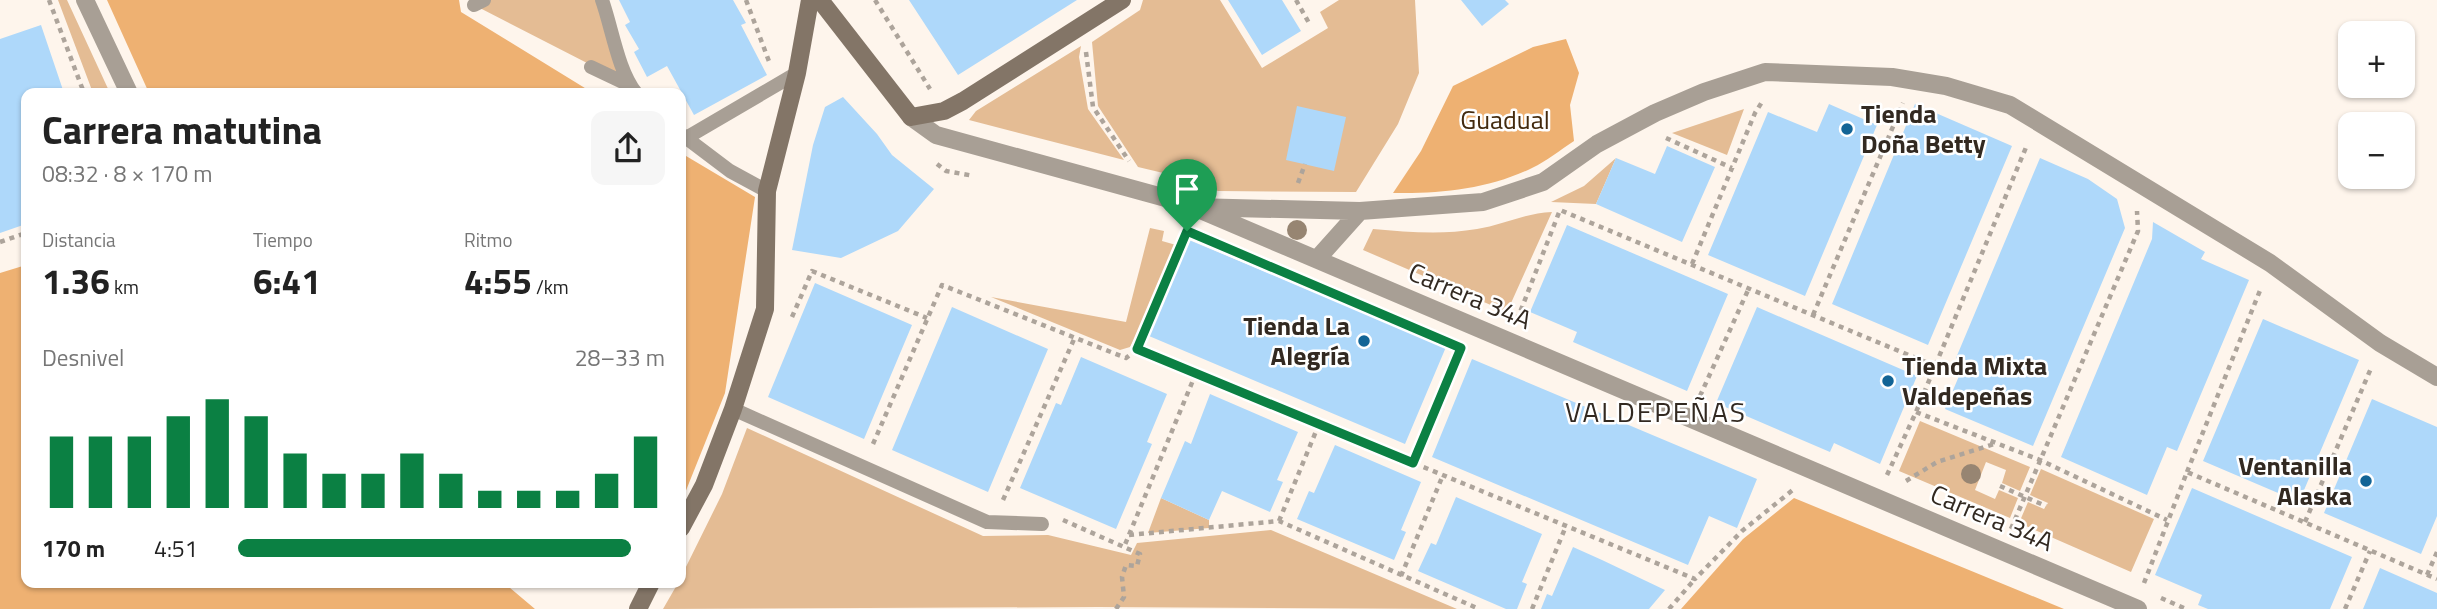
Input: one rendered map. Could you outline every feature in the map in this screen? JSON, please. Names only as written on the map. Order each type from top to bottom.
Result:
[{"type":"street","points":[[85,0],[126,88]]},
{"type":"street","points":[[686,519],[704,485],[733,409],[765,309],[767,191],[797,73],[810,0]]},
{"type":"street","name":"Carrera 34A","points":[[820,0],[911,117],[936,135],[1148,192],[1193,207],[2138,609]]},
{"type":"street","points":[[911,117],[944,111],[1122,0]]},
{"type":"street","points":[[1193,207],[1360,211],[1483,202],[1543,182],[1597,144],[1655,113],[1704,92],[1765,72],[1892,77],[1946,86],[2010,105],[2270,263],[2379,343],[2437,377]]},
{"type":"street","points":[[1317,260],[1360,211]]},
{"type":"street","points":[[638,609],[645,588]]},
{"type":"lane","points":[[603,0],[633,88]]},
{"type":"lane","points":[[591,67],[630,88]]},
{"type":"lane","points":[[686,134],[797,73]]},
{"type":"lane","points":[[686,138],[730,172],[767,191]]},
{"type":"lane","points":[[733,409],[987,522],[1048,519]]},
{"type":"path","points":[[48,0],[82,88]]},
{"type":"path","points":[[747,0],[755,29],[779,84]]},
{"type":"path","points":[[875,0],[944,111]]},
{"type":"path","points":[[1296,0],[1309,23]]},
{"type":"path","points":[[1085,23],[1087,67],[1093,107],[1148,192]]},
{"type":"path","points":[[1692,264],[1755,113],[1769,91]]},
{"type":"path","points":[[1813,315],[1906,97],[1893,97]]},
{"type":"path","points":[[1884,481],[2039,122]]},
{"type":"path","points":[[1657,134],[1732,167]]},
{"type":"path","points":[[927,158],[946,171],[984,177]]},
{"type":"path","points":[[2010,530],[2138,231],[2136,204],[2146,188]]},
{"type":"path","points":[[1516,323],[1560,210],[1935,366]]},
{"type":"path","points":[[870,451],[942,285],[1126,358],[1137,349],[1187,231],[1178,227]]},
{"type":"path","points":[[0,242],[21,235]]},
{"type":"path","points":[[2142,590],[2167,520],[2270,263]]},
{"type":"path","points":[[812,271],[927,318]]},
{"type":"path","points":[[1698,401],[1749,288]]},
{"type":"path","points":[[1001,507],[1075,337]]},
{"type":"path","points":[[1413,463],[1461,348],[1448,343]]},
{"type":"path","points":[[1137,349],[1695,579]]},
{"type":"path","points":[[2305,523],[2374,362]]},
{"type":"path","points":[[1124,547],[1196,373]]},
{"type":"path","points":[[1916,412],[2040,460],[2167,520]]},
{"type":"path","points":[[1279,521],[1319,424]]},
{"type":"path","points":[[1903,484],[1937,462],[1996,443]]},
{"type":"path","points":[[2187,472],[2437,579]]},
{"type":"path","points":[[1401,576],[1443,475]]},
{"type":"path","points":[[1669,609],[1742,531],[1795,488],[1782,483]]},
{"type":"path","points":[[2000,486],[2046,506]]},
{"type":"path","points":[[1005,494],[1017,499]]},
{"type":"path","points":[[1048,519],[1140,554],[1137,566],[1126,565],[1122,577],[1124,597],[1116,609]]},
{"type":"path","points":[[1129,535],[1279,521],[1479,609]]},
{"type":"path","points":[[1532,609],[1566,526]]},
{"type":"path","points":[[2345,609],[2370,551]]},
{"type":"path","points":[[2427,575],[2437,552]]},
{"type":"shaded area","points":[[58,0],[67,0],[108,88],[91,88]]},
{"type":"shaded area","points":[[488,0],[601,0],[628,84],[476,6]]},
{"type":"shaded area","points":[[1143,0],[1220,0],[1262,68],[1328,28],[1320,12],[1339,0],[1415,0],[1419,73],[1398,124],[1356,192],[1218,191],[1180,177],[1138,167],[1098,106],[1092,42],[1140,10]]},
{"type":"shaded area","points":[[1081,46],[1079,57],[1088,109],[1124,160],[969,120],[976,111]]},
{"type":"shaded area","points":[[1744,109],[1727,155],[1672,133]]},
{"type":"shaded area","points":[[1616,158],[1596,204],[1551,202],[1584,186]]},
{"type":"shaded area","points":[[1552,212],[1507,312],[1363,250],[1373,229],[1464,231]]},
{"type":"shaded area","points":[[1150,228],[1164,231],[1162,241],[1176,245],[1130,347],[1120,350],[991,297],[1126,322]]},
{"type":"shaded area","points":[[1920,421],[2030,467],[2020,491],[2002,483],[2006,470],[1986,462],[1975,490],[1995,499],[1999,490],[2018,498],[2010,518],[1899,471]]},
{"type":"shaded area","points":[[747,428],[983,536],[1048,535],[1131,555],[1137,543],[1271,530],[1457,609],[663,609],[675,588],[686,588],[686,567],[722,494]]},
{"type":"shaded area","points":[[2041,469],[2154,519],[2131,572],[2019,523],[2028,502],[2044,509],[2048,503],[2030,495]]},
{"type":"shaded area","points":[[1161,498],[1209,520],[1209,528],[1148,533]]},
{"type":"green space","points":[[107,0],[459,0],[461,12],[585,88],[147,88]]},
{"type":"green space","name":"Guadual","points":[[1566,39],[1579,73],[1570,105],[1574,141],[1538,165],[1499,181],[1446,191],[1393,193],[1421,151],[1453,86],[1533,47]]},
{"type":"green space","points":[[686,156],[755,197],[725,393],[686,490]]},
{"type":"green space","points":[[21,267],[21,588],[510,588],[535,609],[0,609],[0,273]]},
{"type":"green space","points":[[1794,498],[2064,609],[1681,609],[1743,539]]},
{"type":"building","points":[[619,0],[733,0],[746,23],[741,25],[767,75],[694,115],[686,100],[686,88],[679,88],[667,66],[647,77],[634,52],[639,49],[625,25],[630,22]]},
{"type":"building","points":[[909,0],[1077,0],[958,75]]},
{"type":"building","points":[[1228,0],[1282,0],[1301,31],[1262,55]]},
{"type":"building","points":[[1461,0],[1505,0],[1509,4],[1482,26]]},
{"type":"building","points":[[41,25],[62,88],[21,88],[21,226],[0,233],[0,39]]},
{"type":"building","points":[[843,97],[892,155],[934,189],[898,231],[841,258],[792,250],[813,145],[825,107]]},
{"type":"building","points":[[1829,104],[1877,125],[1805,296],[1708,255],[1768,112],[1817,132]]},
{"type":"building","points":[[1915,104],[2012,146],[1928,345],[1832,304]]},
{"type":"building","points":[[1297,106],[1346,117],[1334,171],[1286,160]]},
{"type":"building","points":[[1667,146],[1715,167],[1682,242],[1596,204],[1616,158],[1655,174]]},
{"type":"building","points":[[2040,158],[2088,179],[2117,199],[2125,228],[2033,446],[1945,409],[1965,362],[1956,358]]},
{"type":"building","points":[[2153,222],[2205,252],[2201,259],[2249,280],[2177,451],[2167,447],[2147,495],[2061,457],[2152,239]]},
{"type":"building","points":[[1567,225],[1728,294],[1687,391],[1573,342],[1577,332],[1530,312]]},
{"type":"building","points":[[1189,240],[1446,347],[1405,444],[1149,336]]},
{"type":"building","points":[[815,283],[912,325],[864,439],[768,397]]},
{"type":"building","points":[[952,307],[1048,349],[988,492],[892,450]]},
{"type":"building","points":[[1757,307],[1917,376],[1880,464],[1834,443],[1830,452],[1716,403]]},
{"type":"building","points":[[2263,319],[2359,360],[2299,502],[2203,461]]},
{"type":"building","points":[[1081,357],[1167,394],[1147,442],[1152,444],[1116,529],[1020,488],[1056,403],[1061,405]]},
{"type":"building","points":[[1472,359],[1757,479],[1737,528],[1709,516],[1688,565],[1432,457]]},
{"type":"building","points":[[1210,394],[1298,432],[1277,480],[1283,482],[1270,512],[1222,491],[1209,520],[1161,498],[1185,441],[1191,444]]},
{"type":"building","points":[[2372,399],[2437,427],[2437,516],[2421,554],[2324,513]]},
{"type":"building","points":[[1335,445],[1421,482],[1401,530],[1406,532],[1394,560],[1297,519],[1309,491],[1314,493]]},
{"type":"building","points":[[2192,488],[2352,557],[2330,609],[2208,609],[2198,605],[2202,595],[2155,575]]},
{"type":"building","points":[[1456,497],[1542,534],[1522,582],[1527,584],[1517,609],[1506,609],[1418,571],[1431,543],[1436,545]]},
{"type":"building","points":[[1573,547],[1665,590],[1649,609],[1541,609],[1547,594],[1552,596]]},
{"type":"building","points":[[2380,568],[2437,593],[2437,609],[2363,609]]},
{"type":"place","name":"Tienda Doña Betty","points":[[1847,129]]},
{"type":"place","name":"Tienda La Alegría","points":[[1364,341]]},
{"type":"place","name":"Tienda Mixta Valdepeñas","points":[[1888,381]]},
{"type":"place","name":"Ventanilla Alaska","points":[[2366,481]]},
{"type":"district","name":"VALDEPEÑAS","points":[[1656,412]]},
{"type":"route","points":[[1187,231],[1461,348],[1413,463],[1137,349],[1187,231]]}]
